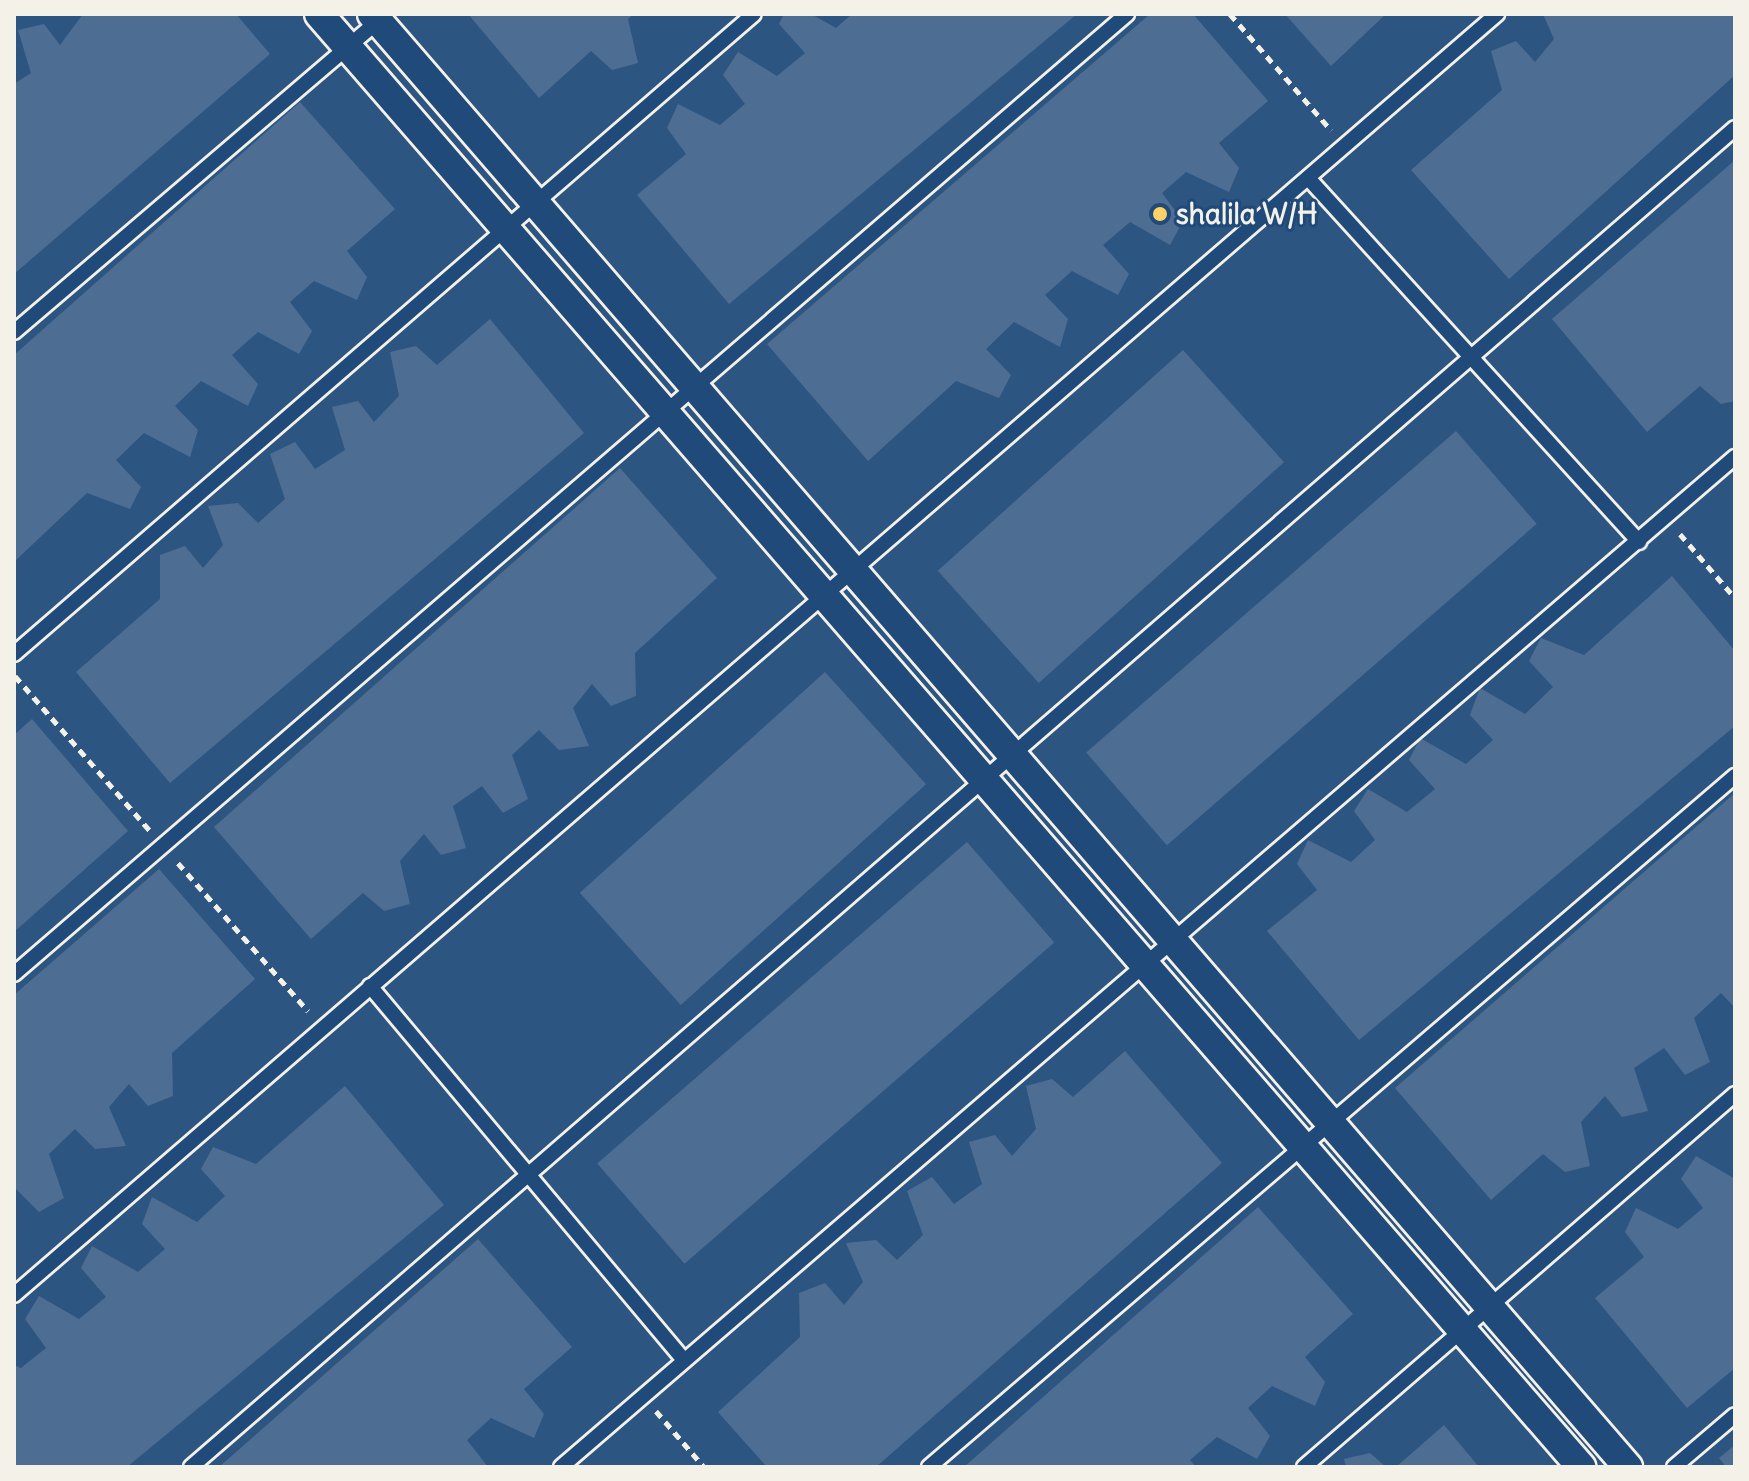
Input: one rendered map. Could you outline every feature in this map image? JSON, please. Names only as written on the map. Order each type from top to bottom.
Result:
[{"type":"street","points":[[319,14],[1581,1467]]},
{"type":"street","points":[[379,16],[536,204],[1173,937],[1628,1467]]},
{"type":"lane","points":[[14,654],[754,14]]},
{"type":"lane","points":[[14,974],[1127,14]]},
{"type":"lane","points":[[14,1295],[851,568],[1497,14]]},
{"type":"lane","points":[[14,332],[348,48],[379,16]]},
{"type":"lane","points":[[191,1467],[1735,128]]},
{"type":"lane","points":[[1308,178],[1639,542]]},
{"type":"lane","points":[[561,1467],[1144,961],[1735,457]]},
{"type":"lane","points":[[929,1467],[1735,776]]},
{"type":"lane","points":[[370,986],[683,1359]]},
{"type":"lane","points":[[1304,1467],[1735,1094]]},
{"type":"lane","points":[[1674,1467],[1735,1415]]},
{"type":"path","points":[[1230,14],[1345,146]]},
{"type":"path","points":[[1667,518],[1735,598]]},
{"type":"path","points":[[643,1395],[704,1467]]},
{"type":"shaded area","points":[[14,14],[1735,14],[1735,1467],[14,1467]]},
{"type":"building","points":[[83,14],[236,14],[270,54],[14,274],[14,84],[31,73],[18,30],[44,24],[60,45]]},
{"type":"building","points":[[468,14],[634,14],[628,19],[638,63],[612,70],[591,51],[539,98]]},
{"type":"building","points":[[784,14],[811,14],[836,28],[852,14],[1077,14],[729,304],[637,195],[686,154],[667,128],[678,104],[720,125],[745,104],[723,75],[738,52],[777,76],[805,53],[779,24]]},
{"type":"building","points":[[1150,14],[1193,14],[1268,101],[1219,143],[1239,168],[1229,192],[1186,172],[1162,193],[1183,221],[1170,245],[1130,222],[1103,245],[1129,274],[1118,295],[1072,271],[1045,295],[1068,319],[1060,347],[1014,322],[986,349],[1011,375],[999,398],[956,381],[868,461],[767,344]]},
{"type":"building","points":[[1285,14],[1386,14],[1331,66]]},
{"type":"building","points":[[1543,14],[1735,14],[1735,75],[1509,279],[1411,170],[1502,90],[1491,51],[1516,41],[1535,62],[1554,39]]},
{"type":"building","points":[[300,102],[395,209],[347,251],[367,277],[357,300],[314,281],[290,302],[312,331],[299,354],[258,332],[232,355],[258,384],[248,406],[201,381],[175,406],[198,430],[190,457],[144,433],[116,460],[141,487],[130,509],[87,493],[14,562],[14,355]]},
{"type":"building","points":[[1735,160],[1735,401],[1721,404],[1700,386],[1647,432],[1552,319]]},
{"type":"building","points":[[490,319],[584,433],[170,783],[76,672],[160,599],[160,555],[185,546],[203,568],[223,545],[208,506],[238,503],[258,523],[285,499],[270,454],[295,442],[315,469],[345,450],[332,407],[358,401],[374,422],[399,396],[390,352],[416,346],[437,365]]},
{"type":"building","points":[[1183,350],[1284,462],[1039,683],[938,571]]},
{"type":"building","points":[[1456,431],[1537,524],[1167,845],[1086,752]]},
{"type":"building","points":[[620,468],[717,578],[635,653],[636,696],[611,706],[592,684],[573,708],[589,746],[559,750],[539,730],[512,755],[528,799],[503,813],[482,786],[453,806],[466,848],[441,855],[424,834],[400,861],[410,904],[384,911],[363,893],[311,939],[214,827]]},
{"type":"building","points":[[1672,576],[1735,651],[1735,726],[1359,1040],[1267,931],[1317,890],[1297,864],[1308,840],[1351,862],[1375,840],[1354,811],[1368,789],[1407,812],[1435,789],[1409,760],[1420,738],[1466,764],[1493,740],[1470,715],[1480,688],[1525,714],[1553,687],[1529,661],[1541,638],[1584,655]]},
{"type":"building","points":[[825,672],[926,784],[681,1005],[580,893]]},
{"type":"building","points":[[32,719],[128,831],[14,932],[14,735]]},
{"type":"building","points":[[1735,793],[1735,1008],[1721,993],[1694,1018],[1710,1062],[1685,1075],[1664,1048],[1634,1068],[1648,1111],[1622,1117],[1605,1096],[1581,1122],[1590,1166],[1565,1172],[1543,1154],[1491,1200],[1395,1088]]},
{"type":"building","points":[[967,842],[1054,942],[684,1264],[597,1163]]},
{"type":"building","points":[[159,869],[255,979],[172,1053],[173,1096],[148,1106],[129,1084],[109,1107],[126,1146],[95,1149],[75,1129],[49,1154],[64,1198],[39,1212],[14,1187],[14,995]]},
{"type":"building","points":[[1125,1051],[1222,1163],[876,1467],[767,1467],[718,1412],[800,1337],[799,1293],[825,1283],[844,1305],[863,1282],[846,1243],[876,1240],[897,1260],[923,1235],[907,1191],[932,1177],[954,1204],[982,1184],[969,1142],[995,1135],[1012,1156],[1036,1129],[1026,1086],[1052,1079],[1073,1097]]},
{"type":"building","points":[[345,1086],[444,1205],[127,1467],[14,1467],[14,1365],[21,1368],[46,1348],[25,1319],[39,1296],[79,1319],[106,1297],[81,1268],[92,1246],[138,1272],[165,1249],[142,1224],[152,1197],[197,1222],[225,1196],[201,1169],[213,1147],[256,1164]]},
{"type":"building","points":[[1696,1156],[1735,1179],[1735,1368],[1687,1408],[1595,1298],[1644,1257],[1625,1232],[1636,1208],[1678,1229],[1703,1208],[1681,1179]]},
{"type":"building","points":[[1258,1207],[1353,1314],[1305,1357],[1325,1382],[1315,1406],[1272,1386],[1248,1408],[1270,1436],[1257,1459],[1217,1437],[1190,1460],[1196,1467],[964,1467]]},
{"type":"building","points":[[478,1239],[572,1347],[524,1389],[544,1414],[534,1438],[491,1418],[467,1440],[488,1467],[219,1467]]},
{"type":"building","points":[[1444,1425],[1479,1467],[1396,1467]]},
{"type":"building","points":[[1735,1445],[1735,1467],[1726,1467],[1719,1458]]},
{"type":"building","points":[[1370,1453],[1386,1467],[1346,1467],[1344,1459]]},
{"type":"place","name":"shalila W/H","points":[[1160,214]]}]
